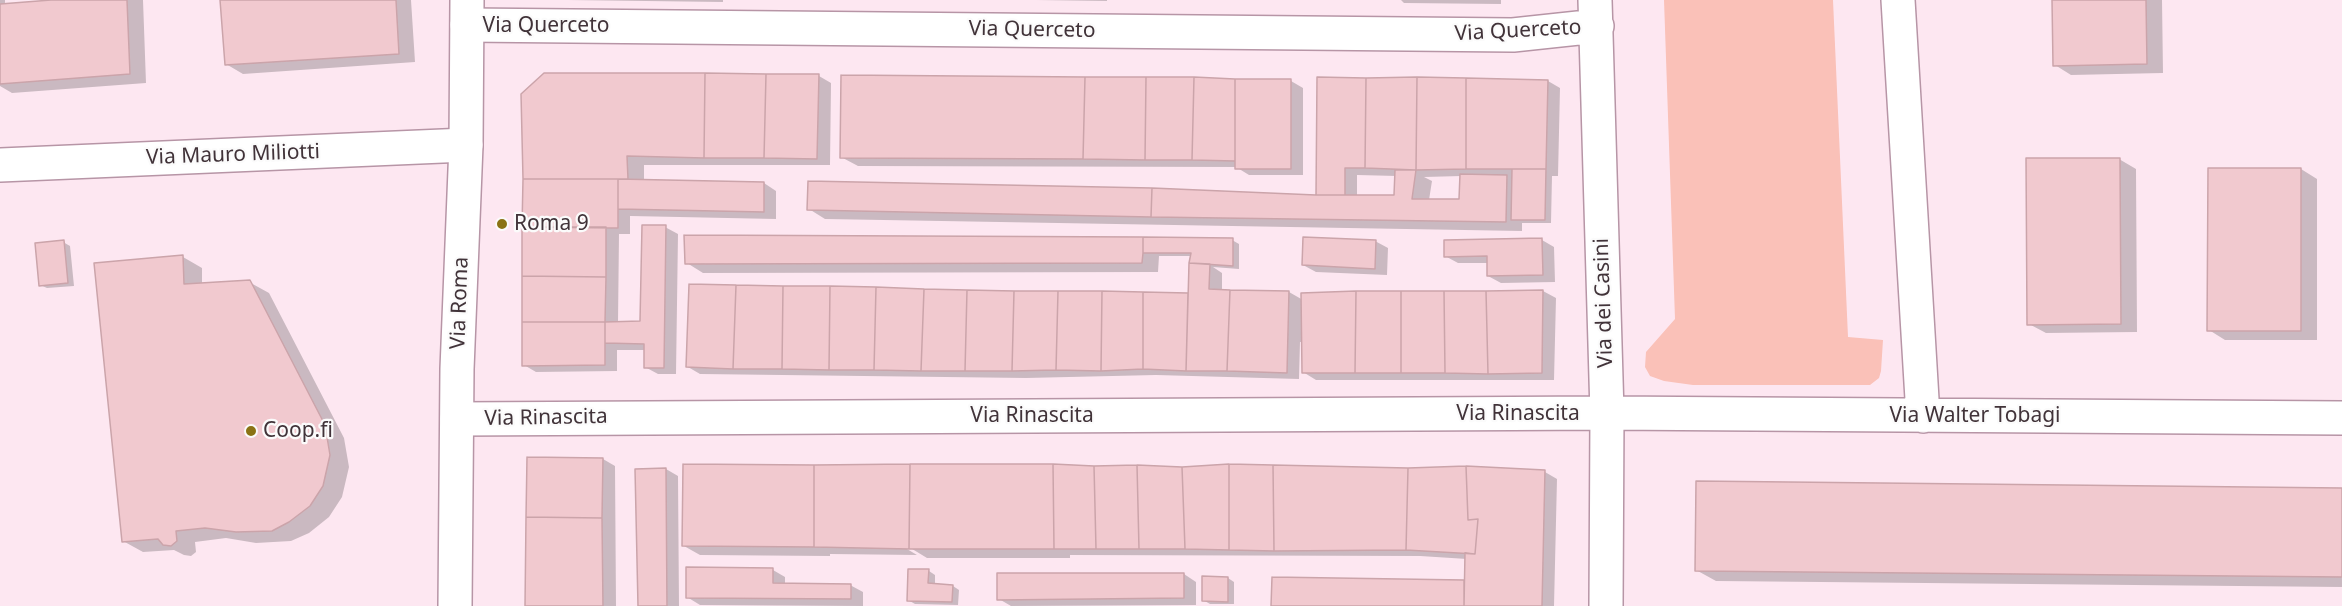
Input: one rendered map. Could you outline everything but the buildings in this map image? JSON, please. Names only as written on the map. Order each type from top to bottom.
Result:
[{"type":"street","points":[[1898,0],[1923,416]]},
{"type":"street","name":"Via Querceto","points":[[467,13],[1514,35],[1596,13]]},
{"type":"street","name":"Via Roma","points":[[455,606],[467,13]]},
{"type":"street","name":"Via dei Casini","points":[[1596,13],[1607,413],[1606,606]]},
{"type":"street","name":"Via Mauro Miliotti","points":[[0,165],[466,145]]},
{"type":"street","name":"Via Walter Tobagi","points":[[1607,413],[2342,418]]},
{"type":"street","name":"Via Rinascita","points":[[457,419],[1607,413]]},
{"type":"shaded area","points":[[1664,0],[1833,0],[1848,337],[1883,340],[1879,378],[1870,385],[1693,385],[1664,381],[1650,376],[1645,367],[1646,352],[1675,319]]},
{"type":"place","name":"Roma 9","points":[[502,224]]},
{"type":"place","name":"Coop.fi","points":[[251,431]]}]
